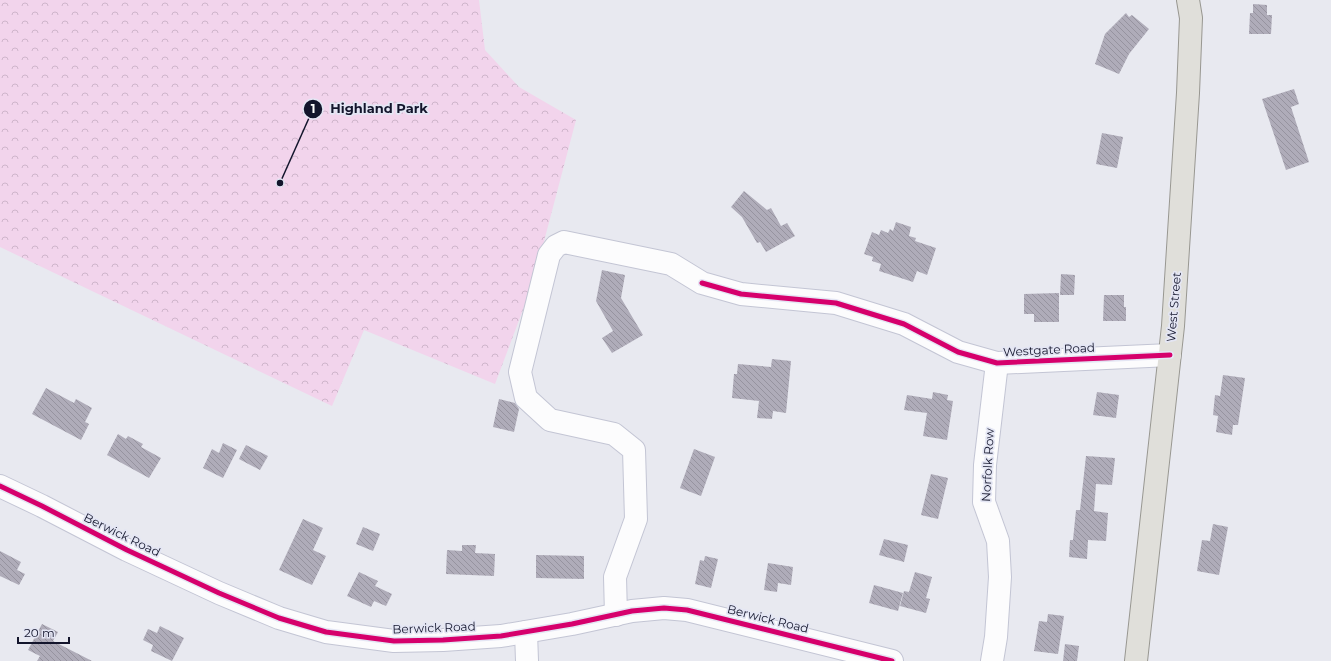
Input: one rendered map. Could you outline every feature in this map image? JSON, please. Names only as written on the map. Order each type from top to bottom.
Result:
[{"type":"main road","name":"West Street","points":[[1136,661],[1170,355],[1180,235],[1188,93],[1190,18],[1188,0]]},
{"type":"street","name":"Westgate Road","points":[[616,615],[616,577],[636,519],[634,450],[614,434],[550,420],[526,398],[520,372],[549,255],[556,246],[564,242],[671,264],[702,283],[742,294],[836,303],[904,324],[958,352],[997,363],[1170,355]]},
{"type":"street","name":"Norfolk Row","points":[[992,661],[996,637],[1000,584],[998,541],[984,502],[986,465],[997,363]]},
{"type":"street","name":"Berwick Road","points":[[0,486],[127,550],[219,593],[279,618],[326,632],[394,641],[501,636],[572,624],[632,611],[664,608],[687,610],[892,661]]},
{"type":"street","points":[[526,632],[527,661]]},
{"type":"green space","points":[[0,0],[479,0],[485,50],[519,87],[576,120],[533,283],[495,384],[364,330],[332,406],[0,247]]},
{"type":"building","points":[[1253,4],[1267,5],[1267,15],[1272,15],[1271,34],[1249,34],[1250,13],[1253,13]]},
{"type":"building","points":[[1126,13],[1129,17],[1132,15],[1149,29],[1129,54],[1119,74],[1095,64],[1105,34]]},
{"type":"building","points":[[1294,89],[1299,104],[1291,107],[1309,162],[1286,170],[1262,99]]},
{"type":"building","points":[[1102,133],[1123,137],[1117,168],[1096,164]]},
{"type":"building","points":[[744,191],[767,210],[771,208],[781,226],[787,223],[795,236],[766,252],[760,242],[757,243],[742,217],[731,207]]},
{"type":"building","points":[[896,222],[911,227],[909,236],[916,238],[915,241],[936,248],[927,275],[917,271],[913,282],[879,271],[881,264],[872,261],[873,257],[864,254],[872,232],[879,235],[881,230],[888,233],[890,229],[893,231]]},
{"type":"building","points":[[602,270],[625,275],[621,298],[643,335],[612,353],[602,338],[613,331],[596,301]]},
{"type":"building","points":[[1061,274],[1075,275],[1074,295],[1060,295]]},
{"type":"building","points":[[1059,293],[1059,322],[1034,322],[1034,314],[1024,314],[1024,294]]},
{"type":"building","points":[[1104,295],[1124,295],[1126,321],[1103,321]]},
{"type":"building","points":[[772,359],[791,361],[786,413],[773,411],[772,419],[757,418],[759,401],[732,398],[734,374],[737,374],[738,364],[771,367]]},
{"type":"building","points":[[1223,375],[1245,378],[1238,425],[1233,425],[1232,435],[1216,432],[1218,416],[1213,415],[1215,395],[1220,396]]},
{"type":"building","points":[[46,388],[74,403],[76,399],[92,408],[85,422],[89,424],[81,440],[32,414]]},
{"type":"building","points":[[933,392],[948,395],[947,400],[953,401],[947,440],[923,436],[927,413],[904,410],[907,395],[932,399]]},
{"type":"building","points":[[1097,392],[1119,395],[1116,418],[1093,415]]},
{"type":"building","points":[[499,399],[515,403],[519,409],[514,432],[493,427]]},
{"type":"building","points":[[118,434],[126,439],[128,436],[143,444],[141,447],[161,458],[149,478],[107,455]]},
{"type":"building","points":[[223,443],[237,450],[223,478],[203,468],[212,449],[219,453]]},
{"type":"building","points":[[246,445],[268,456],[260,470],[239,459]]},
{"type":"building","points":[[694,449],[715,457],[701,496],[680,488]]},
{"type":"building","points":[[1086,456],[1115,458],[1112,485],[1096,484],[1094,511],[1108,513],[1106,541],[1088,540],[1087,559],[1069,557],[1070,540],[1073,540],[1076,510],[1080,510]]},
{"type":"building","points":[[931,474],[948,478],[938,519],[921,515]]},
{"type":"building","points":[[303,519],[323,528],[313,550],[326,556],[312,585],[279,570]]},
{"type":"building","points":[[1213,524],[1228,527],[1219,575],[1197,571],[1202,540],[1210,541]]},
{"type":"building","points":[[363,527],[380,534],[373,551],[356,544]]},
{"type":"building","points":[[884,539],[908,545],[904,562],[879,555]]},
{"type":"building","points":[[462,545],[476,545],[475,553],[495,554],[494,576],[446,574],[447,550],[462,551]]},
{"type":"building","points":[[0,551],[21,562],[17,570],[25,574],[19,585],[0,576]]},
{"type":"building","points":[[536,555],[584,556],[584,579],[536,578]]},
{"type":"building","points":[[705,556],[718,559],[711,588],[695,584],[700,560],[704,561]]},
{"type":"building","points":[[768,563],[793,567],[791,585],[778,583],[777,592],[764,590]]},
{"type":"building","points":[[359,572],[378,581],[375,586],[392,594],[386,606],[374,601],[371,607],[347,596]]},
{"type":"building","points":[[915,572],[932,577],[926,598],[930,599],[926,613],[900,606],[904,591],[909,592]]},
{"type":"building","points":[[874,585],[903,593],[898,611],[869,603]]},
{"type":"building","points":[[1048,614],[1064,616],[1058,654],[1034,651],[1039,621],[1047,622]]},
{"type":"building","points":[[42,624],[58,632],[53,641],[92,661],[37,661],[40,656],[28,650]]},
{"type":"building","points":[[160,626],[184,638],[172,661],[151,651],[153,645],[143,640],[148,629],[157,633]]},
{"type":"building","points":[[1065,644],[1079,646],[1077,661],[1063,661]]},
{"type":"cycle path","points":[[702,283],[741,294],[836,303],[904,324],[958,352],[997,363],[1170,355]]},
{"type":"cycle path","points":[[0,486],[127,550],[219,593],[279,618],[326,632],[394,641],[443,640],[501,636],[572,624],[632,611],[664,608],[687,610],[892,661]]},
{"type":"place","name":"Highland Park","points":[[280,183]]}]
